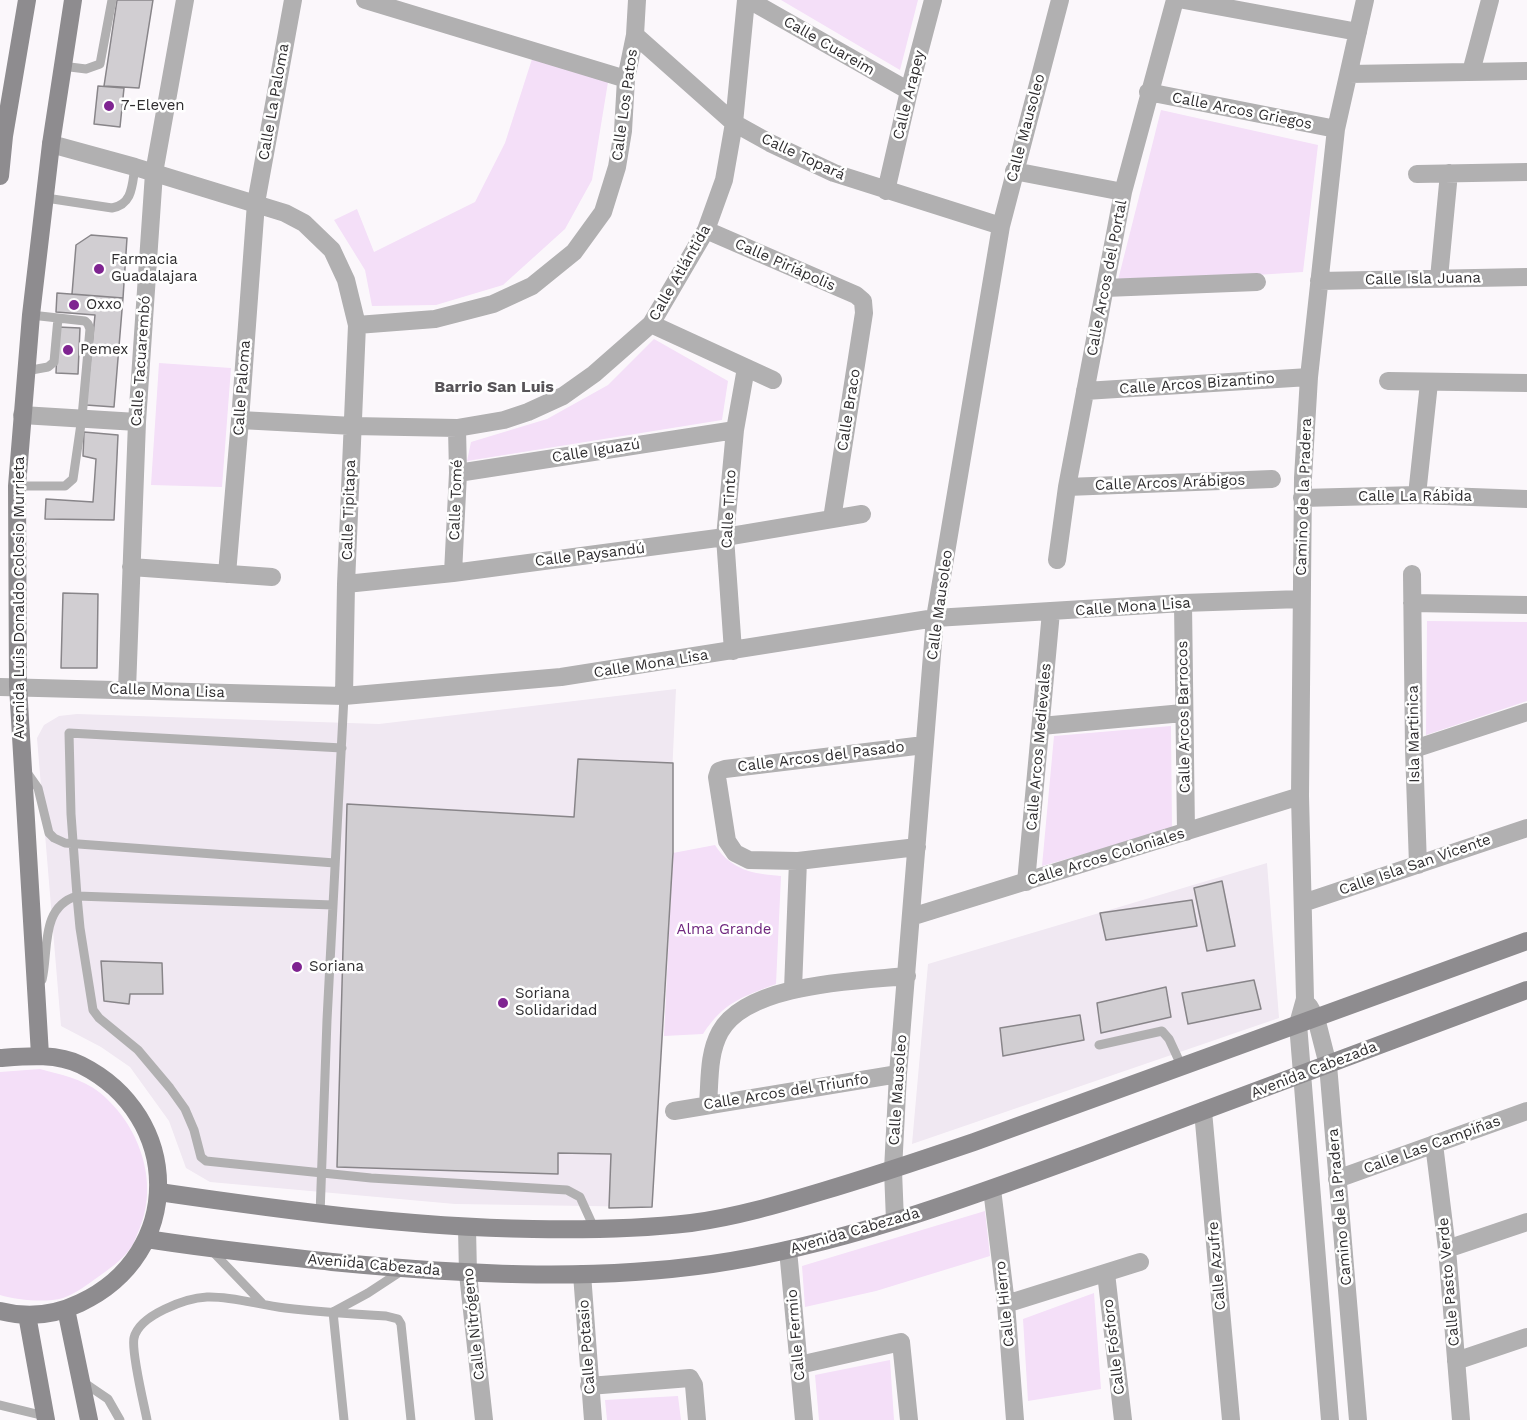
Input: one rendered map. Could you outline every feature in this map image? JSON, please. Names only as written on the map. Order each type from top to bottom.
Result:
[{"type":"main road","points":[[0,176],[2,135],[27,0]]},
{"type":"main road","name":"Avenida Luis Donaldo Colosio Murrieta","points":[[40,1055],[23,766],[9,686],[17,486],[31,315],[51,144],[73,0]]},
{"type":"main road","points":[[159,1192],[320,1215],[467,1228],[595,1230],[693,1222],[771,1207],[893,1170],[1527,941]]},
{"type":"main road","name":"Avenida Cabezada","points":[[147,1239],[211,1249],[468,1274],[582,1274],[659,1270],[788,1250],[895,1221],[993,1189],[1527,990]]},
{"type":"main road","points":[[0,1058],[40,1055],[79,1064],[113,1085],[140,1116],[156,1152],[159,1192],[155,1216],[147,1239],[127,1270],[99,1294],[66,1309],[47,1314],[27,1315],[0,1311]]},
{"type":"main road","points":[[66,1309],[89,1420]]},
{"type":"main road","points":[[27,1315],[46,1418]]},
{"type":"street","name":"Calle Tacuarembó","points":[[127,690],[137,422],[154,172],[185,0]]},
{"type":"street","name":"Calle La Paloma","points":[[256,203],[293,0]]},
{"type":"street","points":[[365,0],[626,79]]},
{"type":"street","name":"Calle Los Patos","points":[[357,325],[435,319],[493,304],[532,286],[574,252],[603,212],[617,167],[623,131],[626,79],[635,35],[637,0]]},
{"type":"street","name":"Calle Cuareim","points":[[748,0],[909,91]]},
{"type":"street","name":"Calle Atlántida","points":[[240,420],[353,426],[457,428],[504,420],[528,412],[563,396],[594,374],[651,324],[706,230],[724,180],[734,123],[748,0]]},
{"type":"street","name":"Calle Arapey","points":[[886,191],[933,0]]},
{"type":"street","name":"Calle Mausoleo","points":[[895,1221],[893,1170],[898,1074],[935,618],[1001,226],[1060,0]]},
{"type":"street","name":"Calle Arcos del Portal","points":[[1057,560],[1067,487],[1123,192],[1175,0]]},
{"type":"street","points":[[1184,0],[1358,32]]},
{"type":"street","name":"Camino de la Pradera","points":[[1330,1420],[1298,1024],[1305,999],[1300,796],[1302,498],[1309,377],[1336,129],[1365,0]]},
{"type":"street","points":[[1471,72],[1490,0]]},
{"type":"street","name":"Calle Topará","points":[[635,35],[734,123],[834,173],[1001,226]]},
{"type":"street","points":[[1349,74],[1527,71]]},
{"type":"street","name":"Calle Arcos Griegos","points":[[1148,93],[1336,129]]},
{"type":"street","points":[[51,144],[256,203]]},
{"type":"street","points":[[1014,171],[1123,192]]},
{"type":"street","points":[[1417,174],[1527,172]]},
{"type":"street","points":[[1439,278],[1449,173]]},
{"type":"street","name":"Calle Tipitapa","points":[[256,203],[285,213],[304,223],[332,250],[346,280],[357,325],[346,584],[344,696]]},
{"type":"street","name":"Calle Paloma","points":[[227,574],[256,203]]},
{"type":"street","name":"Calle Piriápolis","points":[[706,230],[856,295],[863,301]]},
{"type":"street","name":"Calle Isla Juana","points":[[1319,281],[1527,277]]},
{"type":"street","points":[[1105,288],[1257,282]]},
{"type":"street","name":"Calle Braco","points":[[832,519],[864,313],[863,301]]},
{"type":"street","points":[[651,324],[773,380]]},
{"type":"street","name":"Calle Tinto","points":[[733,651],[725,537],[735,430],[746,368]]},
{"type":"street","name":"Calle Arcos Bizantino","points":[[1085,391],[1309,377]]},
{"type":"street","points":[[1388,381],[1527,383]]},
{"type":"street","points":[[1418,495],[1429,383]]},
{"type":"street","points":[[22,415],[137,422]]},
{"type":"street","name":"Calle Tomé","points":[[453,573],[458,473],[457,428]]},
{"type":"street","name":"Calle Iguazú","points":[[458,473],[735,430]]},
{"type":"street","name":"Calle Arcos Arábigos","points":[[1067,487],[1272,479]]},
{"type":"street","name":"Calle La Rábida","points":[[1302,498],[1418,495],[1527,499]]},
{"type":"street","name":"Calle Paysandú","points":[[346,584],[453,573],[725,537],[862,514]]},
{"type":"street","points":[[131,567],[272,577]]},
{"type":"street","name":"Isla Martinica","points":[[1412,574],[1418,865]]},
{"type":"street","name":"Calle Mona Lisa","points":[[9,686],[344,696],[561,677],[935,618],[1183,603],[1301,599]]},
{"type":"street","name":"Calle Arcos Barrocos","points":[[1183,603],[1186,832]]},
{"type":"street","points":[[1412,603],[1527,605]]},
{"type":"street","name":"Calle Arcos Medievales","points":[[1026,882],[1051,612]]},
{"type":"street","points":[[1414,749],[1527,712]]},
{"type":"street","points":[[1041,726],[1183,713]]},
{"type":"street","name":"Calle Arcos del Pasado","points":[[798,861],[749,860],[735,853],[725,834],[717,777],[719,771],[924,745]]},
{"type":"street","name":"Calle Arcos Coloniales","points":[[911,917],[1300,796]]},
{"type":"street","name":"Calle Isla San Vicente","points":[[1303,903],[1527,828]]},
{"type":"street","points":[[792,989],[798,861],[917,847]]},
{"type":"street","points":[[708,1104],[714,1048],[724,1027],[743,1009],[792,989],[907,975]]},
{"type":"street","name":"Camino de la Pradera","points":[[1305,999],[1316,1018],[1328,1065],[1359,1420]]},
{"type":"street","name":"Calle Arcos del Triunfo","points":[[674,1111],[898,1074]]},
{"type":"street","name":"Calle Las Campiñas","points":[[1337,1179],[1527,1111]]},
{"type":"street","name":"Calle Azufre","points":[[1203,1112],[1231,1420]]},
{"type":"street","name":"Calle Pasto Verde","points":[[1434,1144],[1447,1249],[1461,1420]]},
{"type":"street","name":"Calle Hierro","points":[[993,1189],[1006,1304],[1015,1420]]},
{"type":"street","points":[[1447,1249],[1527,1221]]},
{"type":"street","name":"Calle Nitrógeno","points":[[467,1228],[468,1274],[484,1420]]},
{"type":"street","name":"Calle Fermio","points":[[788,1250],[804,1420]]},
{"type":"street","points":[[1006,1304],[1140,1262]]},
{"type":"street","name":"Calle Fósforo","points":[[1106,1273],[1123,1420]]},
{"type":"street","name":"Calle Potasio","points":[[582,1274],[593,1420]]},
{"type":"street","points":[[1456,1361],[1527,1337]]},
{"type":"street","points":[[799,1365],[901,1342],[909,1420]]},
{"type":"street","points":[[589,1386],[687,1377],[692,1379],[694,1384],[698,1420]]},
{"type":"lane","points":[[62,66],[86,69],[100,64],[112,0]]},
{"type":"lane","points":[[46,198],[112,208],[121,206],[127,201],[130,193],[135,167]]},
{"type":"lane","points":[[17,486],[64,486],[70,483],[73,479],[82,417],[89,326],[85,321],[31,315]]},
{"type":"lane","points":[[26,371],[48,367],[54,362],[58,318]]},
{"type":"lane","points":[[320,1215],[327,1020],[344,696]]},
{"type":"lane","points":[[342,748],[69,733],[77,896],[93,1010],[99,1018],[138,1050],[170,1088],[185,1109],[202,1159],[207,1162],[322,1173],[567,1190],[580,1197],[595,1230]]},
{"type":"lane","points":[[23,766],[38,788],[51,836],[65,843],[335,863]]},
{"type":"lane","points":[[35,993],[42,980],[50,922],[60,904],[77,896],[333,905]]},
{"type":"lane","points":[[1099,1045],[1162,1031],[1169,1039],[1182,1067]]},
{"type":"lane","points":[[211,1249],[263,1305]]},
{"type":"lane","points":[[333,1312],[406,1268]]},
{"type":"lane","points":[[147,1420],[133,1345],[137,1331],[162,1311],[177,1304],[195,1298],[214,1297],[263,1305],[396,1318],[400,1321],[411,1420]]},
{"type":"lane","points":[[333,1312],[344,1420]]},
{"type":"lane","points":[[81,1380],[108,1399],[120,1420]]},
{"type":"lane","points":[[0,1405],[46,1418]]},
{"type":"shaded area","points":[[676,689],[652,1207],[455,1204],[210,1182],[186,1168],[169,1121],[130,1067],[101,1047],[61,1026],[37,738],[44,725],[59,716],[77,714],[379,724]]},
{"type":"shaded area","points":[[1267,863],[1279,1018],[912,1144],[928,964]]},
{"type":"green space","points":[[781,0],[918,0],[900,70]]},
{"type":"green space","points":[[532,59],[608,82],[592,180],[565,229],[503,285],[436,305],[372,306],[365,270],[334,220],[357,209],[374,252],[475,202],[505,143]]},
{"type":"green space","points":[[1161,110],[1318,145],[1303,272],[1117,284]]},
{"type":"green space","points":[[654,339],[728,381],[722,420],[467,461],[471,442],[547,419],[608,385]]},
{"type":"green space","points":[[159,363],[231,368],[222,487],[151,485]]},
{"type":"green space","points":[[1427,621],[1527,622],[1527,701],[1426,735]]},
{"type":"green space","points":[[1171,726],[1172,829],[1042,866],[1054,736]]},
{"type":"green space","name":"Alma Grande","points":[[715,845],[728,860],[744,869],[781,876],[776,984],[753,993],[726,1008],[703,1034],[664,1036],[673,853]]},
{"type":"green space","points":[[40,1069],[86,1084],[113,1105],[135,1137],[142,1155],[147,1193],[145,1212],[139,1230],[132,1246],[122,1258],[72,1294],[56,1300],[40,1301],[0,1295],[0,1072]]},
{"type":"green space","points":[[985,1211],[990,1256],[876,1291],[805,1307],[802,1266]]},
{"type":"green space","points":[[1094,1293],[1101,1389],[1028,1401],[1023,1319]]},
{"type":"green space","points":[[890,1360],[894,1420],[819,1420],[815,1375]]},
{"type":"green space","points":[[678,1396],[681,1420],[607,1420],[605,1400]]},
{"type":"building","points":[[117,0],[153,0],[139,88],[104,86]]},
{"type":"building","name":"7-Eleven","points":[[98,86],[124,88],[120,127],[94,124]]},
{"type":"building","name":"Farmacia Guadalajara","points":[[91,235],[127,238],[123,298],[72,294],[76,245]]},
{"type":"building","points":[[57,293],[123,298],[114,407],[86,405],[95,315],[56,312]]},
{"type":"building","name":"Pemex","points":[[58,327],[80,328],[78,374],[56,373]]},
{"type":"building","points":[[84,432],[118,435],[114,520],[45,519],[46,499],[93,502],[96,459],[83,456]]},
{"type":"building","points":[[63,593],[98,594],[97,668],[61,668]]},
{"type":"building","name":"Soriana Solidaridad","points":[[578,759],[673,763],[673,853],[652,1207],[609,1208],[611,1154],[558,1153],[558,1174],[337,1167],[347,804],[574,817]]},
{"type":"building","points":[[1222,881],[1235,946],[1207,951],[1194,888]]},
{"type":"building","points":[[1192,900],[1197,926],[1106,940],[1100,913]]},
{"type":"building","points":[[101,961],[162,963],[163,994],[130,994],[129,1004],[104,1001]]},
{"type":"building","points":[[1254,980],[1261,1009],[1188,1024],[1182,993]]},
{"type":"building","points":[[1166,987],[1171,1017],[1101,1033],[1097,1003]]},
{"type":"building","points":[[1080,1015],[1084,1040],[1003,1056],[1000,1028]]},
{"type":"place","name":"7-Eleven","points":[[109,106]]},
{"type":"place","name":"Farmacia Guadalajara","points":[[99,269]]},
{"type":"place","name":"Oxxo","points":[[74,305]]},
{"type":"place","name":"Pemex","points":[[68,350]]},
{"type":"place","name":"Soriana","points":[[297,967]]},
{"type":"place","name":"Soriana Solidaridad","points":[[503,1003]]},
{"type":"district","name":"Barrio San Luis","points":[[494,387]]}]
